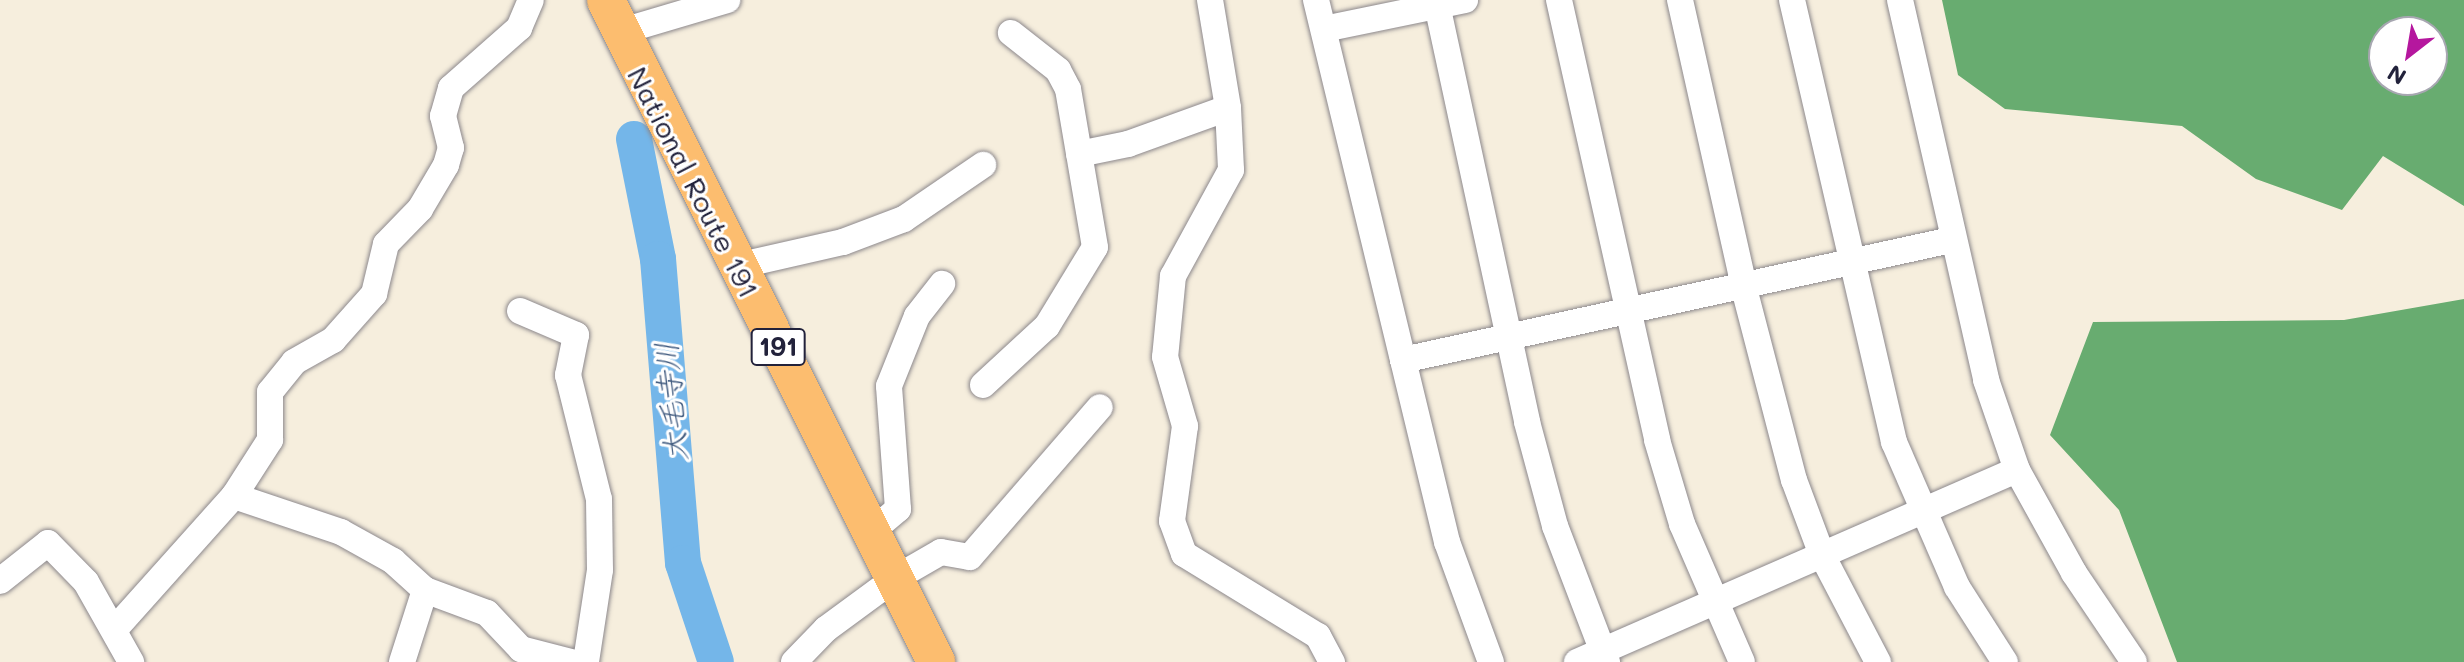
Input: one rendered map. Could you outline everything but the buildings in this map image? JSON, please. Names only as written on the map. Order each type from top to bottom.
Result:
[{"type":"highway","name":"National Route 191","points":[[612,16],[936,662]]},
{"type":"street","points":[[114,630],[234,496],[270,440],[270,392],[294,362],[333,340],[362,313],[374,294],[386,244],[420,209],[446,165],[451,148],[443,116],[451,88],[519,28],[531,0]]},
{"type":"street","points":[[612,16],[727,0]]},
{"type":"street","points":[[1210,0],[1228,108],[1231,170],[1173,276],[1165,357],[1185,426],[1172,521],[1184,554],[1318,636],[1332,662]]},
{"type":"street","points":[[1316,0],[1447,542],[1491,662]]},
{"type":"street","points":[[1324,29],[1436,3],[1465,0]]},
{"type":"street","points":[[1559,0],[1657,440],[1713,603],[1742,662]]},
{"type":"street","points":[[1680,0],[1743,285],[1794,480],[1822,555],[1878,662]]},
{"type":"street","points":[[1792,0],[1894,442],[1921,512],[1957,587],[2005,662]]},
{"type":"street","points":[[1900,0],[1951,240],[1986,380],[2017,470],[2074,573],[2134,662]]},
{"type":"street","points":[[1436,3],[1555,526],[1605,656]]},
{"type":"street","points":[[983,385],[1047,326],[1095,247],[1068,89],[1058,70],[1011,33]]},
{"type":"street","points":[[1079,154],[1156,136],[1228,108]]},
{"type":"street","points":[[737,266],[843,242],[904,219],[983,165]]},
{"type":"street","points":[[1403,360],[1951,240]]},
{"type":"street","points":[[872,531],[898,509],[889,386],[917,316],[942,284]]},
{"type":"street","points":[[520,311],[576,335],[568,375],[599,499],[600,570],[586,662]]},
{"type":"street","points":[[794,662],[826,629],[894,579],[941,552],[970,557],[1100,407]]},
{"type":"street","points":[[1577,662],[1605,656],[1713,603],[2017,470]]},
{"type":"street","points":[[234,496],[341,532],[393,561],[425,590],[487,613],[531,655],[571,662]]},
{"type":"street","points":[[0,581],[48,543],[86,582],[131,662]]},
{"type":"street","points":[[402,662],[425,590]]},
{"type":"green space","points":[[1942,0],[2464,0],[2464,206],[2383,156],[2342,210],[2256,179],[2182,126],[2005,109],[1958,75]]},
{"type":"green space","points":[[2464,299],[2464,662],[2177,662],[2119,510],[2050,435],[2093,322],[2344,320]]},
{"type":"waterway","name":"大毛寺川","points":[[634,139],[658,259],[683,563],[716,662]]}]
